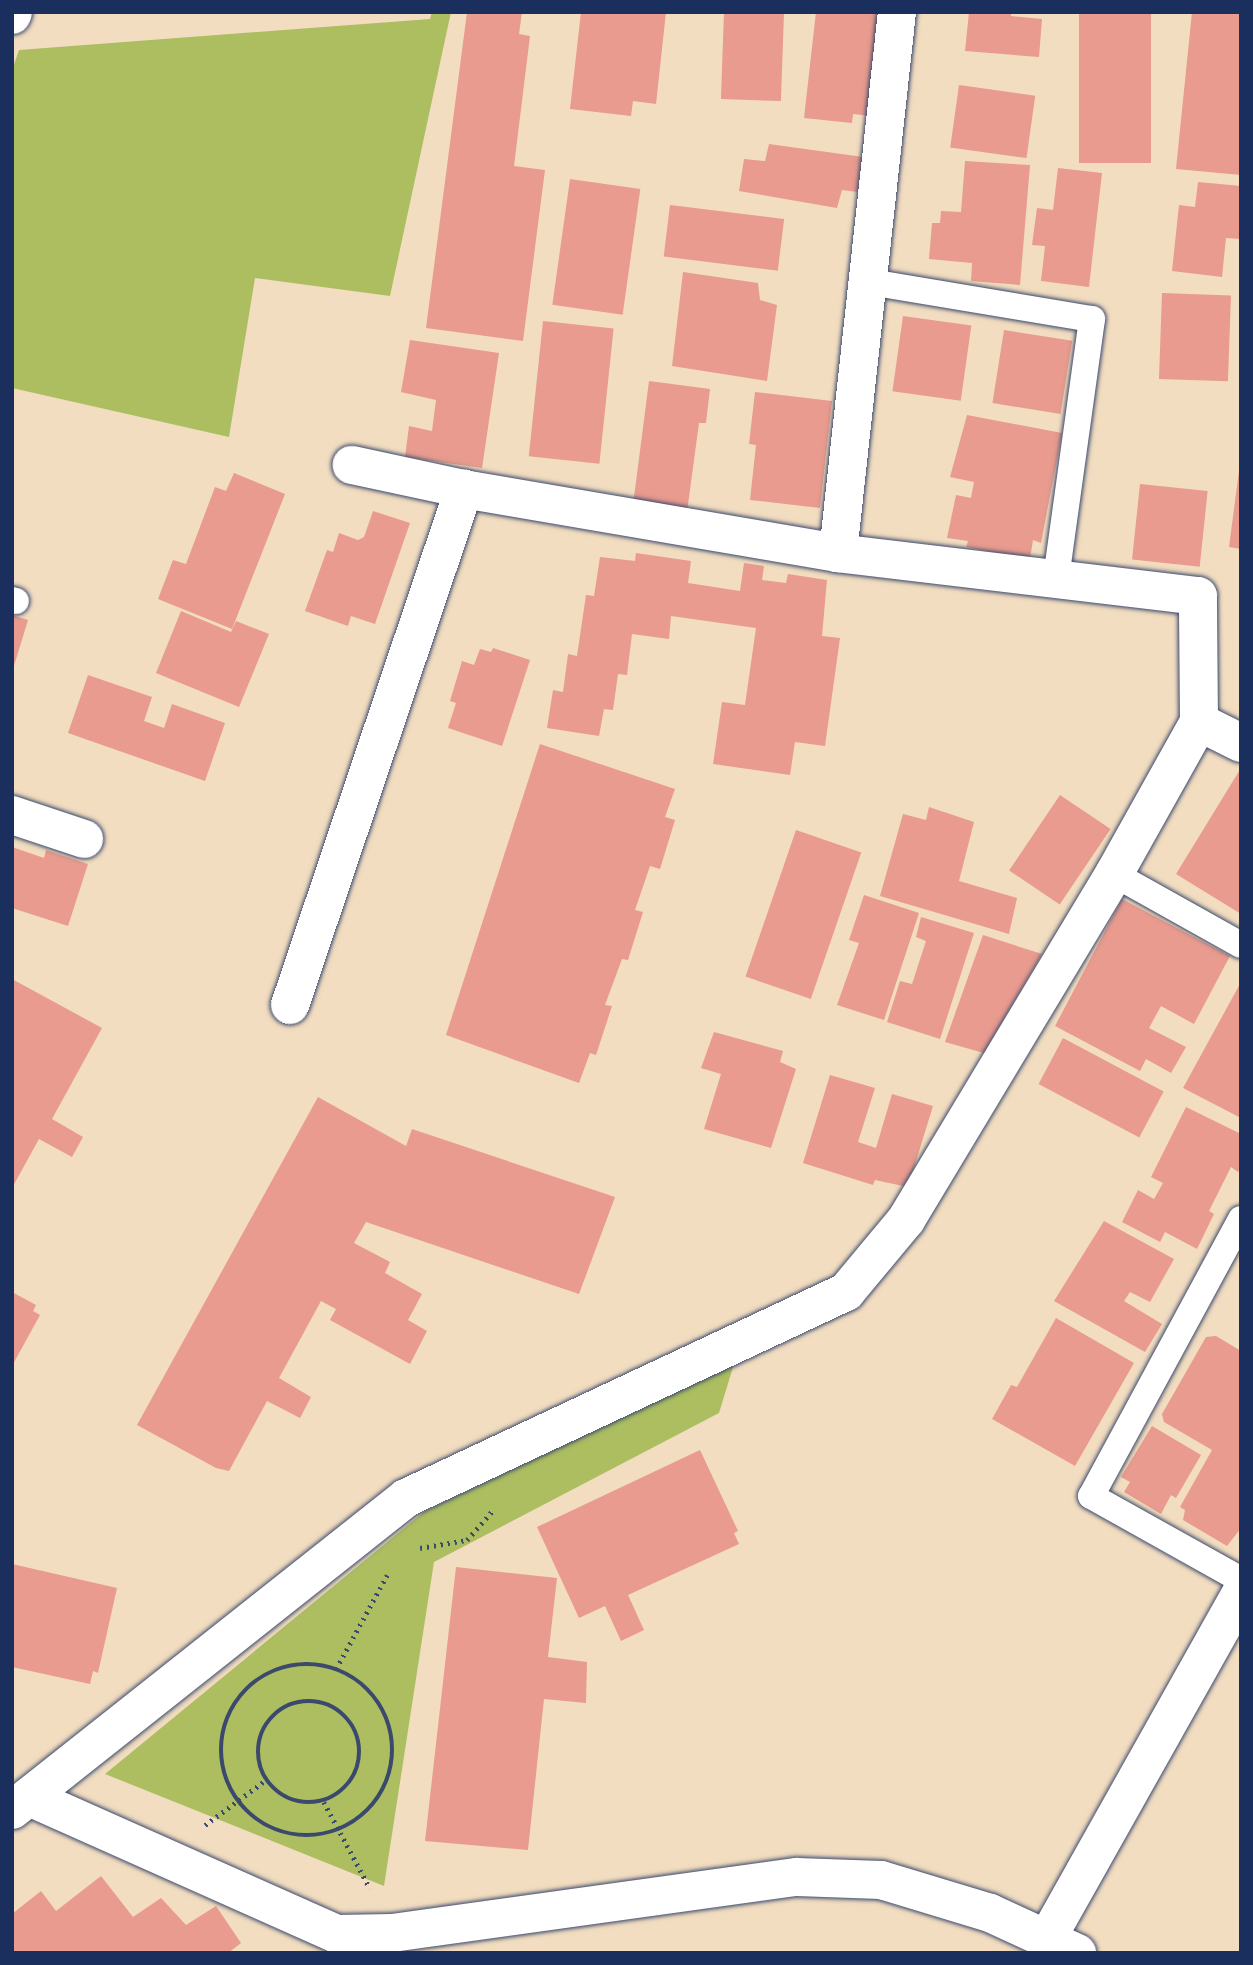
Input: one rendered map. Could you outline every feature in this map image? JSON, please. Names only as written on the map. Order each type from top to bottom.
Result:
[{"type":"street","points":[[838,552],[870,282],[897,12]]},
{"type":"street","points":[[21,1803],[405,1498],[846,1292],[906,1220],[1114,874],[1199,722],[1198,596],[838,552],[464,489],[352,466]]},
{"type":"street","points":[[290,1005],[464,489]]},
{"type":"street","points":[[1199,722],[1241,743]]},
{"type":"street","points":[[12,815],[83,839]]},
{"type":"street","points":[[21,1803],[163,1856],[337,1934],[392,1933],[797,1877],[881,1880],[990,1913],[1063,1945],[1241,1593]]},
{"type":"lane","points":[[870,282],[1093,319],[1056,579]]},
{"type":"lane","points":[[1114,874],[1241,945]]},
{"type":"lane","points":[[1241,1219],[1091,1496],[1241,1580]]},
{"type":"path","points":[[296,1664],[326,1665],[352,1676],[374,1695],[388,1719],[394,1747],[390,1775],[377,1801],[357,1821],[341,1829],[303,1837],[276,1831],[251,1816],[237,1801],[222,1769],[221,1740],[229,1712],[246,1689],[269,1672],[296,1664]]},
{"type":"path","points":[[320,1701],[349,1719],[361,1751],[352,1783],[324,1802],[291,1801],[266,1780],[259,1763],[263,1730],[286,1706],[320,1701]]},
{"type":"path","points":[[163,1856],[266,1780]]},
{"type":"path","points":[[324,1802],[341,1829],[392,1933]]},
{"type":"green space","points":[[432,12],[451,12],[390,296],[255,278],[229,437],[12,388],[12,70],[19,50],[430,19]]},
{"type":"green space","points":[[734,1364],[719,1413],[434,1562],[384,1886],[105,1774],[425,1511]]},
{"type":"building","points":[[467,12],[522,12],[519,34],[530,36],[514,166],[545,170],[523,341],[426,328]]},
{"type":"building","points":[[581,12],[666,12],[656,104],[633,101],[631,116],[570,109]]},
{"type":"building","points":[[724,12],[784,14],[781,101],[721,99]]},
{"type":"building","points":[[816,12],[890,12],[879,117],[853,114],[852,123],[804,118]]},
{"type":"building","points":[[969,12],[1011,12],[1011,16],[1042,19],[1039,57],[965,51]]},
{"type":"building","points":[[1079,12],[1151,12],[1151,163],[1079,163]]},
{"type":"building","points":[[1192,12],[1241,12],[1241,175],[1176,169]]},
{"type":"building","points":[[959,85],[1035,96],[1026,158],[950,147]]},
{"type":"building","points":[[769,144],[863,157],[858,192],[842,190],[837,208],[739,191],[744,159],[765,161]]},
{"type":"building","points":[[965,161],[1030,165],[1020,285],[971,281],[972,263],[929,259],[932,223],[940,223],[941,211],[961,212]]},
{"type":"building","points":[[1058,168],[1102,173],[1089,287],[1041,281],[1045,246],[1032,245],[1037,208],[1053,210]]},
{"type":"building","points":[[570,179],[640,189],[623,315],[552,305]]},
{"type":"building","points":[[1198,182],[1241,186],[1239,239],[1226,238],[1222,277],[1172,271],[1179,205],[1195,207]]},
{"type":"building","points":[[670,205],[784,219],[778,271],[664,257]]},
{"type":"building","points":[[683,272],[758,283],[760,300],[777,305],[767,381],[672,366]]},
{"type":"building","points":[[1162,293],[1231,295],[1228,381],[1159,379]]},
{"type":"building","points":[[903,316],[971,326],[961,401],[892,391]]},
{"type":"building","points":[[543,321],[614,328],[599,464],[529,456]]},
{"type":"building","points":[[1004,330],[1072,341],[1061,414],[992,403]]},
{"type":"building","points":[[410,340],[499,353],[482,468],[405,457],[409,426],[432,431],[436,400],[401,392]]},
{"type":"building","points":[[649,381],[710,389],[706,423],[699,423],[687,512],[633,505]]},
{"type":"building","points":[[755,392],[832,401],[820,508],[750,500],[756,445],[749,444]]},
{"type":"building","points":[[967,415],[1062,433],[1041,543],[1033,540],[1030,559],[966,547],[968,541],[947,538],[956,495],[971,498],[974,482],[950,477]]},
{"type":"building","points":[[1239,471],[1241,472],[1241,549],[1229,547]]},
{"type":"building","points":[[234,473],[285,494],[232,629],[158,599],[173,560],[186,564],[215,487],[226,491]]},
{"type":"building","points":[[1140,484],[1208,491],[1200,567],[1132,560]]},
{"type":"building","points":[[373,511],[410,523],[375,624],[351,616],[348,626],[305,611],[327,550],[333,552],[339,533],[358,540],[364,537]]},
{"type":"building","points":[[636,553],[691,561],[688,583],[740,591],[744,563],[764,566],[762,580],[786,583],[788,574],[827,580],[822,636],[840,638],[825,746],[795,742],[790,775],[713,764],[722,702],[745,705],[756,628],[671,616],[669,639],[632,634],[627,675],[618,674],[613,710],[604,709],[599,736],[547,728],[553,690],[563,692],[568,654],[577,656],[586,595],[594,596],[600,557],[635,561]]},
{"type":"building","points":[[181,611],[231,632],[236,621],[269,634],[239,707],[156,673]]},
{"type":"building","points":[[12,615],[28,620],[13,669],[12,669]]},
{"type":"building","points":[[493,648],[530,660],[502,746],[448,728],[456,703],[450,701],[462,661],[474,665],[480,649],[491,652]]},
{"type":"building","points":[[88,675],[152,697],[144,721],[164,728],[172,704],[225,723],[205,781],[68,733]]},
{"type":"building","points":[[540,744],[675,789],[665,817],[675,820],[660,869],[650,866],[635,910],[643,912],[628,960],[622,959],[605,1005],[612,1006],[596,1055],[590,1053],[579,1083],[446,1035]]},
{"type":"building","points":[[1241,768],[1241,914],[1176,874]]},
{"type":"building","points":[[1060,795],[1111,829],[1060,905],[1009,870]]},
{"type":"building","points":[[929,807],[974,822],[959,881],[1017,898],[1009,934],[880,896],[903,814],[926,820]]},
{"type":"building","points":[[796,830],[861,852],[811,999],[746,977]]},
{"type":"building","points":[[12,847],[44,858],[46,850],[88,864],[68,926],[12,908]]},
{"type":"building","points":[[864,895],[919,913],[884,1020],[837,1005],[859,943],[849,940]]},
{"type":"building","points":[[1122,899],[1230,956],[1194,1024],[1161,1006],[1149,1028],[1186,1047],[1171,1073],[1146,1059],[1140,1071],[1055,1026]]},
{"type":"building","points":[[921,917],[974,933],[940,1039],[887,1022],[900,981],[912,984],[926,941],[916,937]]},
{"type":"building","points":[[983,935],[1042,954],[984,1053],[945,1042]]},
{"type":"building","points":[[12,979],[102,1028],[52,1119],[83,1137],[72,1157],[39,1139],[12,1188]]},
{"type":"building","points":[[1241,982],[1241,1118],[1183,1088]]},
{"type":"building","points":[[714,1032],[783,1051],[780,1062],[796,1069],[771,1148],[704,1129],[721,1074],[701,1068]]},
{"type":"building","points":[[1063,1038],[1164,1092],[1139,1137],[1039,1084]]},
{"type":"building","points":[[830,1075],[875,1088],[858,1142],[876,1148],[892,1094],[933,1106],[908,1187],[875,1180],[873,1185],[803,1163]]},
{"type":"building","points":[[318,1097],[406,1146],[412,1129],[615,1197],[579,1294],[366,1222],[354,1243],[390,1262],[385,1273],[422,1294],[408,1320],[427,1331],[410,1364],[330,1320],[336,1309],[321,1301],[279,1378],[311,1397],[300,1418],[267,1401],[229,1471],[216,1468],[137,1425]]},
{"type":"building","points":[[1186,1107],[1241,1134],[1241,1167],[1238,1172],[1231,1167],[1209,1211],[1214,1214],[1197,1249],[1165,1232],[1160,1242],[1122,1222],[1138,1190],[1154,1199],[1163,1183],[1151,1177]]},
{"type":"building","points":[[1104,1221],[1174,1259],[1150,1302],[1130,1292],[1124,1301],[1162,1324],[1145,1352],[1054,1301]]},
{"type":"building","points":[[12,1292],[36,1305],[33,1311],[40,1315],[12,1366]]},
{"type":"building","points":[[1056,1318],[1134,1363],[1075,1466],[992,1419],[1011,1385],[1017,1387]]},
{"type":"building","points":[[1216,1336],[1241,1351],[1241,1528],[1227,1546],[1183,1520],[1185,1510],[1180,1507],[1212,1450],[1164,1422],[1162,1414],[1206,1337]]},
{"type":"building","points":[[1152,1426],[1201,1455],[1176,1498],[1171,1495],[1161,1514],[1124,1492],[1130,1482],[1121,1477]]},
{"type":"building","points":[[700,1450],[738,1531],[734,1533],[739,1544],[628,1595],[644,1630],[621,1641],[605,1606],[579,1618],[537,1527]]},
{"type":"building","points":[[12,1564],[117,1588],[98,1673],[93,1671],[90,1684],[12,1667]]},
{"type":"building","points":[[456,1567],[557,1578],[548,1657],[587,1662],[586,1703],[544,1699],[528,1850],[425,1841]]},
{"type":"building","points":[[101,1876],[133,1917],[161,1898],[186,1925],[216,1906],[241,1943],[228,1953],[12,1953],[12,1914],[41,1891],[56,1911]]}]
